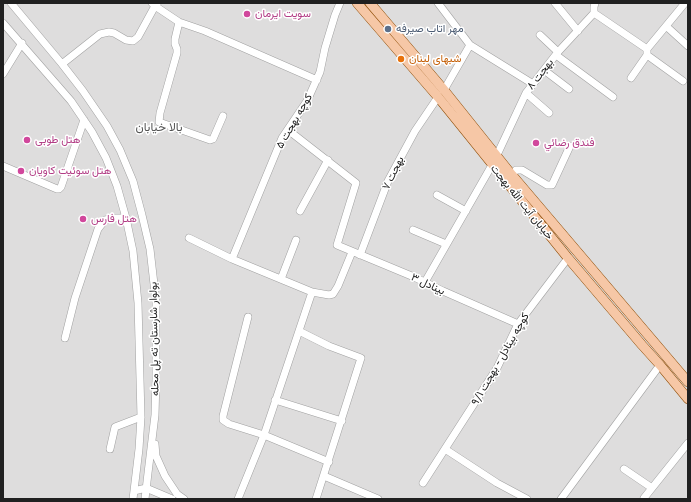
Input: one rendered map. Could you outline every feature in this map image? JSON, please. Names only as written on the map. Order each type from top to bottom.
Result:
[{"type":"main road","name":"خیابان آیت الله بهجت","points":[[357,3],[497,155],[512,175],[688,382]]},
{"type":"main road","name":"خیابان آیت الله بهجت","points":[[373,4],[492,165],[568,258],[688,399]]},
{"type":"street","name":"بولوار شارستان ته پل محله","points":[[11,3],[62,64],[107,126],[120,150],[133,181],[150,249],[156,302],[156,379],[153,434],[144,499]]},
{"type":"street","name":"کوچه بهجت ۵","points":[[232,258],[282,138],[307,101],[317,80],[325,48],[340,3]]},
{"type":"street","points":[[438,3],[470,45],[533,84]]},
{"type":"street","points":[[555,3],[578,31]]},
{"type":"street","points":[[596,3],[594,13],[683,81]]},
{"type":"street","points":[[631,78],[647,52],[685,3]]},
{"type":"street","points":[[62,64],[100,34],[109,32],[114,33],[126,40],[132,41],[138,37],[155,4],[179,22],[205,31],[317,80]]},
{"type":"street","name":"بهجت ۸","points":[[497,155],[526,92],[557,53],[594,13]]},
{"type":"street","points":[[179,22],[175,39],[177,53],[160,113],[159,122],[210,140],[213,139],[222,116]]},
{"type":"street","name":"بولوار شارستان ته پل محله","points":[[3,23],[72,101],[92,132],[106,158],[117,186],[126,218],[133,251],[138,303],[141,417],[140,449],[133,499]]},
{"type":"street","points":[[666,26],[688,46]]},
{"type":"street","points":[[540,35],[557,53],[613,97]]},
{"type":"street","points":[[3,74],[22,43]]},
{"type":"street","name":"بهجت ۷","points":[[360,254],[388,181],[415,131],[441,94],[470,45]]},
{"type":"street","points":[[544,70],[569,89]]},
{"type":"street","points":[[526,92],[549,113]]},
{"type":"street","points":[[3,166],[59,189],[84,120]]},
{"type":"street","points":[[288,130],[328,160],[300,211]]},
{"type":"street","points":[[512,175],[516,170],[522,170],[552,186],[570,146]]},
{"type":"street","name":"بینادل ۳","points":[[328,160],[356,183],[337,245],[518,324]]},
{"type":"street","points":[[424,282],[492,165]]},
{"type":"street","points":[[437,195],[466,211]]},
{"type":"street","points":[[65,338],[75,298],[98,229],[105,220],[126,218]]},
{"type":"street","points":[[413,230],[446,244]]},
{"type":"street","points":[[189,238],[312,292],[328,295],[333,294],[338,286],[352,252]]},
{"type":"street","points":[[281,279],[296,240]]},
{"type":"street","name":"کوچه بینادل - بهجت ۹/۱","points":[[423,483],[497,368],[518,324],[568,258]]},
{"type":"street","points":[[238,499],[264,436],[312,292]]},
{"type":"street","points":[[248,317],[223,420],[229,424],[264,436],[329,462]]},
{"type":"street","points":[[299,331],[329,346],[362,358],[316,499]]},
{"type":"street","points":[[561,499],[660,365]]},
{"type":"street","points":[[276,400],[342,421]]},
{"type":"street","points":[[110,449],[115,427],[141,417]]},
{"type":"street","points":[[153,434],[156,456],[165,476],[177,494],[184,499]]},
{"type":"street","points":[[644,498],[688,443]]},
{"type":"street","points":[[445,449],[497,483],[527,499]]},
{"type":"street","points":[[624,469],[652,488]]},
{"type":"street","points":[[324,476],[378,499]]},
{"type":"street","points":[[134,491],[146,488],[172,499]]},
{"type":"street","points":[[134,491],[144,499]]},
{"type":"shaded area","points":[[3,3],[688,3],[688,499],[3,499]]},
{"type":"place","name":"سویت ایرمان","points":[[247,14]]},
{"type":"place","name":"مهر اتاب صيرفه","points":[[388,29]]},
{"type":"place","name":"شبهای لبنان","points":[[401,59]]},
{"type":"place","name":"هتل طوبی","points":[[27,140]]},
{"type":"place","name":"فندق رضائي","points":[[536,143]]},
{"type":"place","name":"هتل سوئیت کاویان","points":[[21,171]]},
{"type":"place","name":"هتل فارس","points":[[83,219]]},
{"type":"district","name":"بالا خیابان","points":[[159,127]]}]
